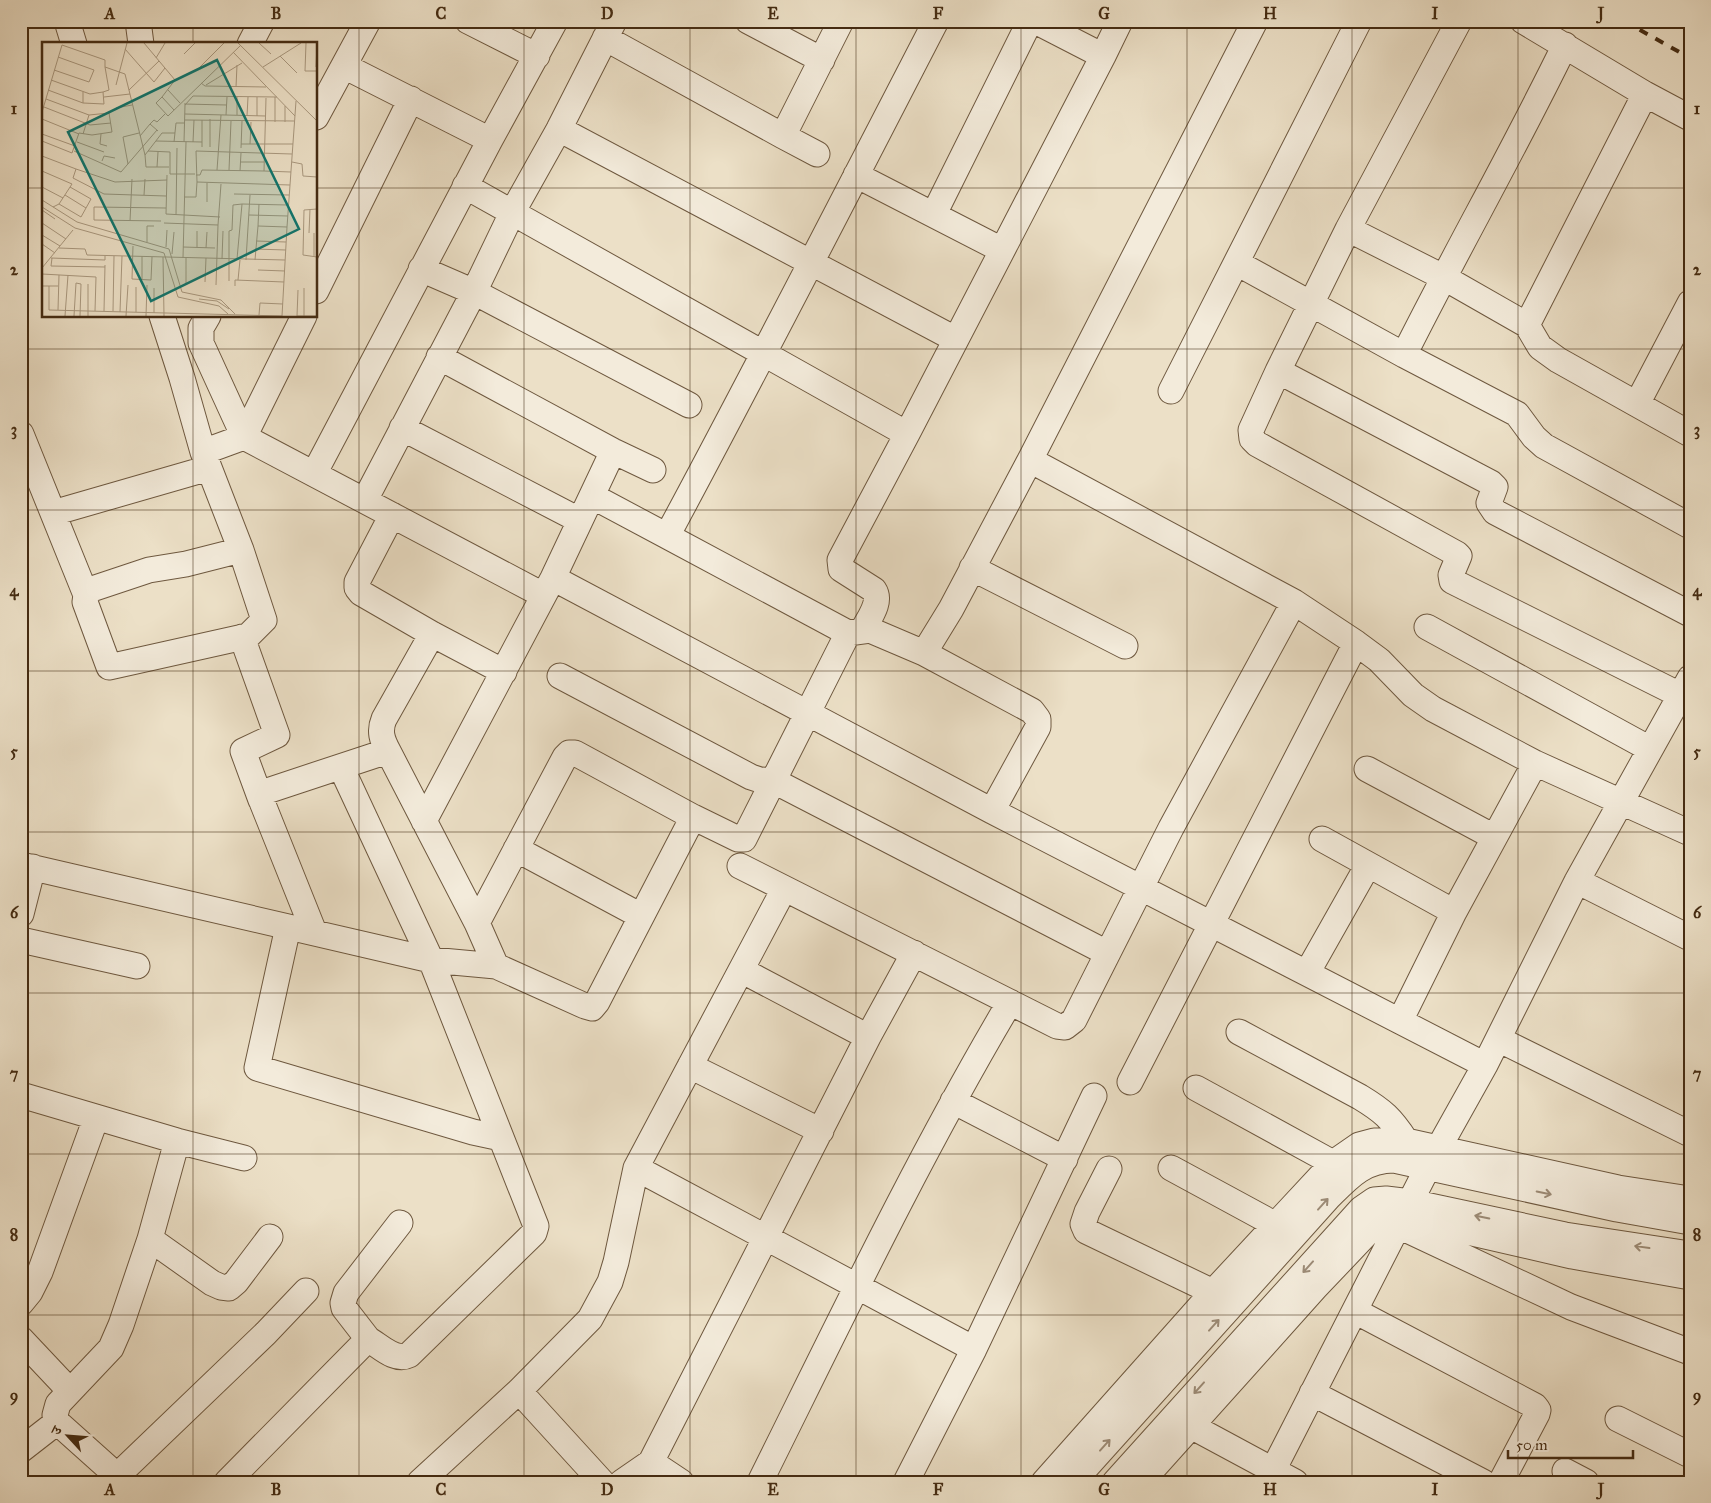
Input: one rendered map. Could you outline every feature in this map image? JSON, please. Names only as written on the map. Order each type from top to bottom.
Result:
[{"type":"street","points":[[67,21],[73,42]]},
{"type":"street","points":[[251,42],[262,21]]},
{"type":"street","points":[[318,112],[368,21]]},
{"type":"street","points":[[468,21],[537,56]]},
{"type":"street","points":[[314,474],[465,186],[555,21]]},
{"type":"street","points":[[748,21],[822,60]]},
{"type":"street","points":[[782,136],[841,21]]},
{"type":"street","points":[[667,536],[764,354],[936,21]]},
{"type":"street","points":[[934,214],[1030,21]]},
{"type":"street","points":[[1035,21],[1103,56]]},
{"type":"street","points":[[477,923],[565,756],[569,753],[575,753],[693,817],[738,839],[744,839],[807,713],[856,631],[876,604],[877,595],[874,590],[841,570],[840,560],[1120,21]]},
{"type":"street","points":[[924,653],[951,609],[1030,460],[1255,21]]},
{"type":"street","points":[[1171,391],[1359,21]]},
{"type":"street","points":[[1270,1476],[1433,1158],[1485,1065],[1577,881],[1650,749],[1687,691],[1452,581],[1450,575],[1459,556],[1457,554],[1257,444],[1252,439],[1251,430],[1311,303],[1348,229],[1459,21]]},
{"type":"street","points":[[1523,21],[1645,94],[1690,118]]},
{"type":"street","points":[[365,500],[474,292],[512,214],[559,129],[610,30],[782,136],[817,154]]},
{"type":"street","points":[[1404,355],[1443,277],[1542,93],[1565,45]]},
{"type":"street","points":[[344,66],[490,140]]},
{"type":"street","points":[[1527,325],[1645,94]]},
{"type":"street","points":[[318,287],[411,99]]},
{"type":"street","points":[[559,129],[956,339]]},
{"type":"street","points":[[856,175],[1002,250]]},
{"type":"street","points":[[465,186],[907,434]]},
{"type":"street","points":[[1348,229],[1443,277],[1527,325],[1540,347],[1558,360],[1690,434]]},
{"type":"street","points":[[1237,263],[1404,355],[1517,414],[1534,437],[1544,446],[1690,526]]},
{"type":"street","points":[[421,269],[474,292],[689,405]]},
{"type":"street","points":[[1637,404],[1690,303]]},
{"type":"street","points":[[21,434],[86,595],[85,602],[109,666],[248,636],[264,620],[241,550],[206,460],[163,318]]},
{"type":"street","points":[[207,318],[201,328],[201,343],[244,437],[392,515],[548,586],[807,713],[992,811],[1485,1065]]},
{"type":"street","points":[[53,513],[206,460],[244,437],[303,318]]},
{"type":"street","points":[[439,357],[613,451],[653,470]]},
{"type":"street","points":[[1278,371],[1491,483],[1495,486],[1489,503],[1495,512],[1690,614]]},
{"type":"street","points":[[402,428],[579,520]]},
{"type":"street","points":[[424,821],[548,586],[613,451]]},
{"type":"street","points":[[1030,460],[1294,602],[1379,660],[1413,695],[1433,709],[1535,763],[1690,833]]},
{"type":"street","points":[[592,496],[856,631],[870,630],[924,653],[1032,711],[1038,719],[1038,727],[992,811]]},
{"type":"street","points":[[392,515],[357,582],[357,588],[360,593],[504,672]]},
{"type":"street","points":[[86,595],[92,589],[149,570],[186,564],[241,550]]},
{"type":"street","points":[[972,568],[1125,646]]},
{"type":"street","points":[[740,866],[1058,1026],[1065,1027],[1074,1020],[1140,887],[1294,602]]},
{"type":"street","points":[[1427,627],[1650,749]]},
{"type":"street","points":[[432,634],[381,726],[381,735],[477,923],[496,966]]},
{"type":"street","points":[[242,637],[276,735],[243,751],[260,800],[314,932]]},
{"type":"street","points":[[1130,1082],[1356,643]]},
{"type":"street","points":[[560,676],[751,777],[760,780],[774,780],[1107,953]]},
{"type":"street","points":[[260,800],[264,792],[388,751]]},
{"type":"street","points":[[1400,1021],[1454,912],[1535,763]]},
{"type":"street","points":[[341,767],[431,960],[536,1226],[534,1233],[410,1355],[404,1358],[397,1357],[368,1339],[344,1308],[343,1303],[346,1293],[400,1223]]},
{"type":"street","points":[[1367,769],[1494,837]]},
{"type":"street","points":[[21,914],[27,866],[431,960],[496,966],[592,1008],[597,1002],[693,817]]},
{"type":"street","points":[[1322,839],[1454,912]]},
{"type":"street","points":[[516,849],[641,916]]},
{"type":"street","points":[[1307,973],[1368,865]]},
{"type":"street","points":[[1577,881],[1690,938]]},
{"type":"street","points":[[434,1477],[590,1319],[610,1282],[636,1168],[784,889]]},
{"type":"street","points":[[288,927],[257,1068],[473,1132],[501,1138]]},
{"type":"street","points":[[21,940],[137,966]]},
{"type":"street","points":[[622,1482],[652,1462],[868,1037],[914,953]]},
{"type":"street","points":[[741,970],[868,1037]]},
{"type":"street","points":[[760,1482],[953,1101],[1010,1002]]},
{"type":"street","points":[[1239,1032],[1373,1105],[1393,1122],[1406,1141],[1433,1158],[1617,1209],[1690,1222]]},
{"type":"street","points":[[1498,1039],[1690,1134]]},
{"type":"street","points":[[690,1066],[820,1131]]},
{"type":"street","points":[[1196,1088],[1333,1163]]},
{"type":"street","points":[[21,1095],[177,1141],[244,1158]]},
{"type":"street","points":[[906,1482],[974,1349],[1094,1096]]},
{"type":"street","points":[[953,1101],[1065,1158]]},
{"type":"street","points":[[21,1303],[30,1292],[40,1272],[96,1118]]},
{"type":"street","points":[[177,1141],[150,1239],[121,1325],[111,1348],[58,1404],[55,1415],[57,1422],[121,1478],[306,1291]]},
{"type":"street","points":[[1044,1482],[1213,1292],[1333,1163],[1359,1145],[1374,1141],[1406,1141]]},
{"type":"street","points":[[1072,1482],[1329,1197],[1348,1178],[1365,1166],[1384,1160],[1433,1158],[1690,1199]]},
{"type":"street","points":[[636,1168],[974,1349]]},
{"type":"street","points":[[1172,1168],[1276,1225]]},
{"type":"street","points":[[1109,1169],[1087,1212],[1083,1224],[1086,1231],[1213,1292]]},
{"type":"street","points":[[1115,1482],[1361,1209],[1374,1200],[1386,1199],[1404,1215],[1571,1307],[1690,1352]]},
{"type":"street","points":[[1404,1215],[1572,1256],[1690,1277]]},
{"type":"street","points":[[1141,1482],[1315,1288],[1386,1217],[1404,1215],[1565,1235],[1690,1254]]},
{"type":"street","points":[[150,1239],[212,1283],[229,1288],[236,1282],[270,1237]]},
{"type":"street","points":[[1355,1311],[1535,1406],[1538,1410],[1537,1414],[1501,1482]]},
{"type":"street","points":[[21,1339],[70,1391]]},
{"type":"street","points":[[227,1482],[368,1339]]},
{"type":"street","points":[[519,1391],[602,1482]]},
{"type":"street","points":[[1312,1393],[1483,1482]]},
{"type":"street","points":[[1618,1419],[1690,1455]]},
{"type":"street","points":[[21,1450],[57,1422]]},
{"type":"street","points":[[1191,1426],[1270,1476],[1295,1482]]},
{"type":"street","points":[[652,1462],[681,1482]]},
{"type":"railway","points":[[1624,21],[1690,58]]}]
